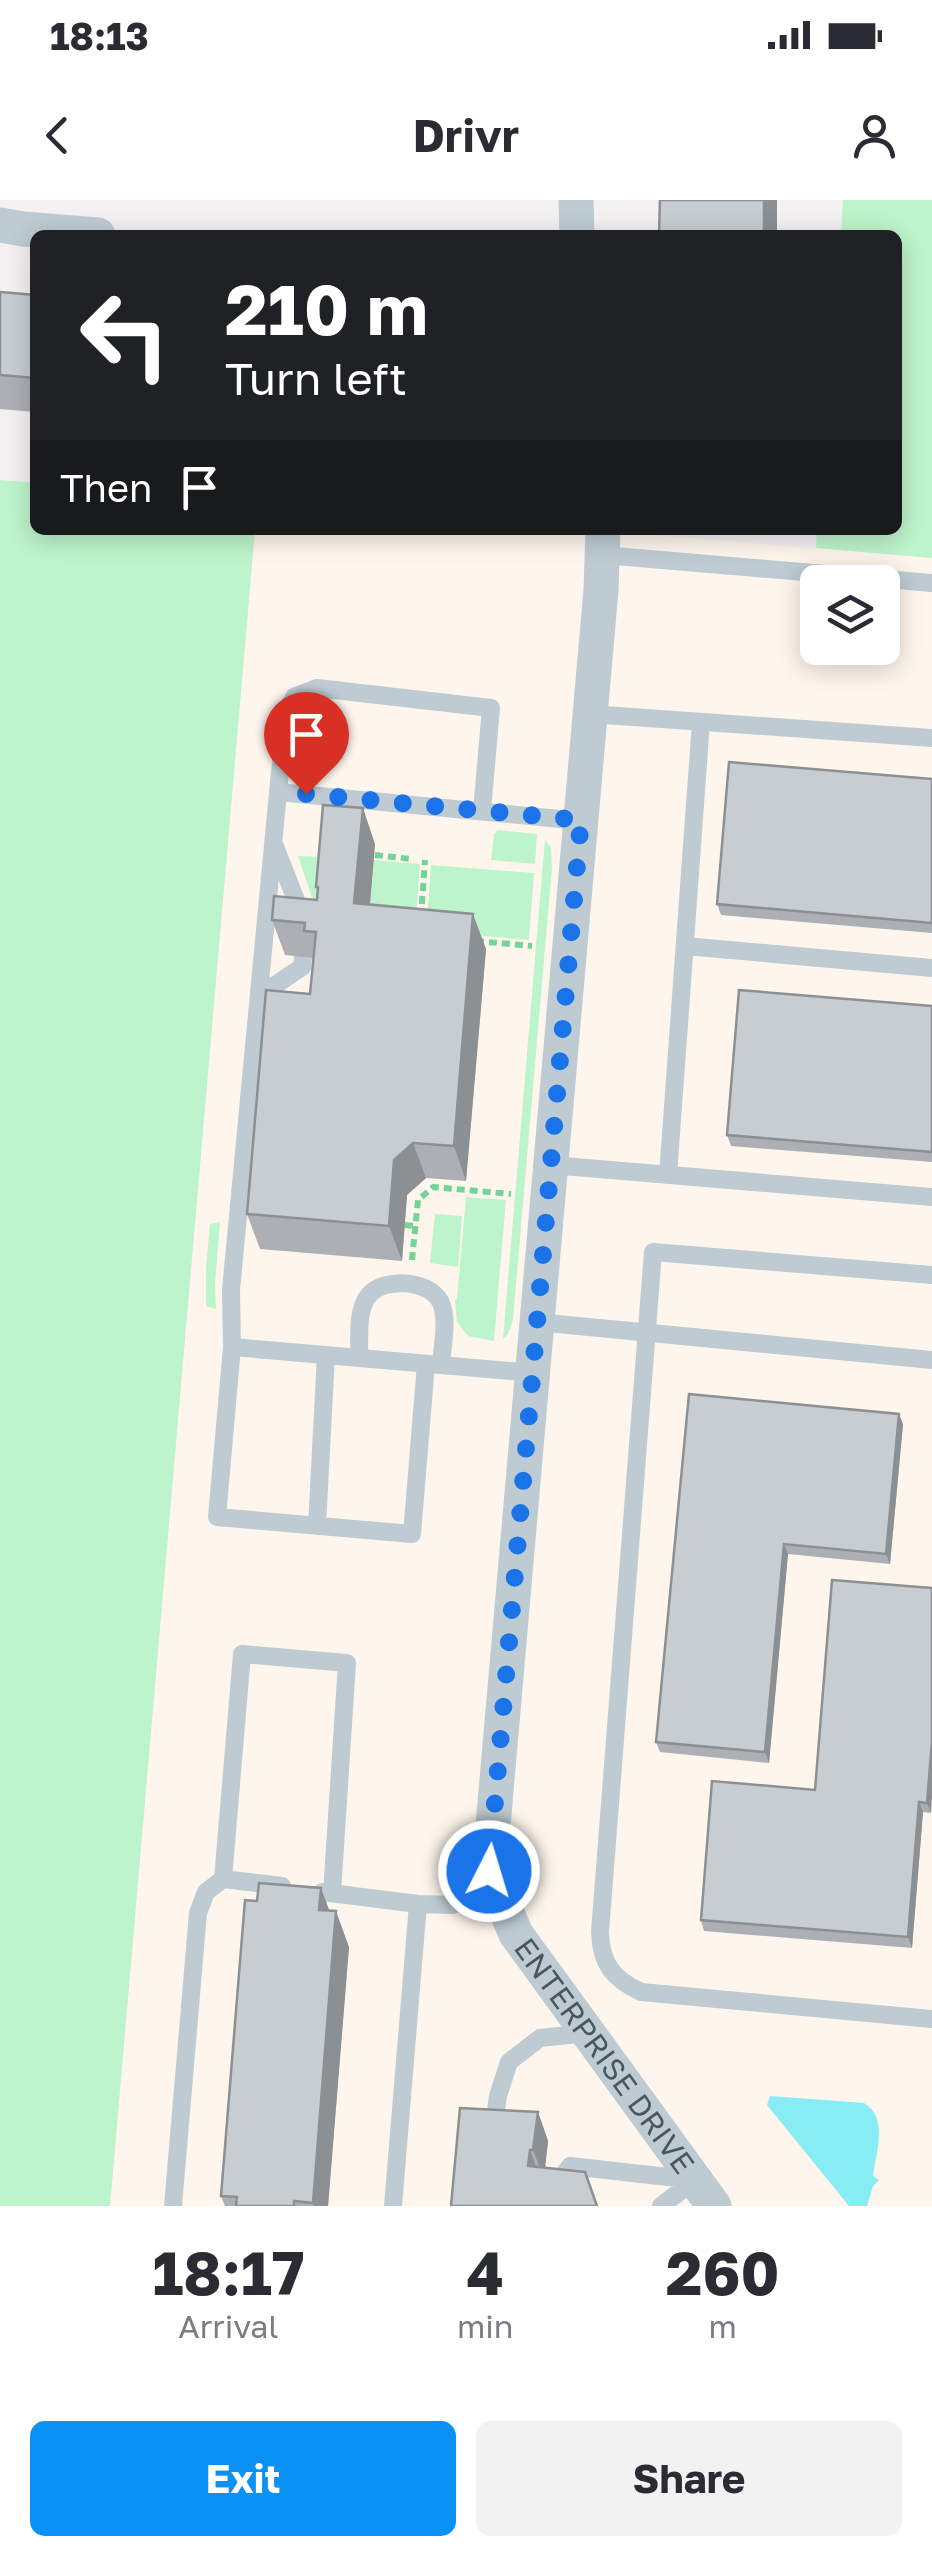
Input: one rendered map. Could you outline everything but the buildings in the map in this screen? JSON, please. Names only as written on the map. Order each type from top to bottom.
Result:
[{"type":"street","points":[[576,200],[577,230]]},
{"type":"street","points":[[0,225],[35,230]]},
{"type":"street","name":"ENTERPRISE DRIVE","points":[[603,542],[489,1871],[516,1934],[705,2193]]},
{"type":"lane","points":[[603,542],[932,583]]},
{"type":"lane","points":[[359,1358],[362,1309],[368,1296],[381,1285],[408,1284],[426,1289],[440,1300],[444,1316],[433,1364],[412,1534],[216,1517],[232,1347],[231,1290],[258,996],[286,714],[294,696],[316,688],[491,708],[482,811]]},
{"type":"lane","points":[[590,714],[932,738]]},
{"type":"lane","points":[[668,1175],[702,722]]},
{"type":"lane","points":[[278,792],[581,820]]},
{"type":"lane","points":[[273,843],[302,910],[306,933]]},
{"type":"lane","points":[[685,946],[932,968]]},
{"type":"lane","points":[[258,996],[302,967],[303,957]]},
{"type":"lane","points":[[551,1165],[932,1197]]},
{"type":"lane","points":[[932,1275],[654,1252],[600,1932],[601,1950],[608,1966],[623,1984],[642,1992],[932,2019]]},
{"type":"lane","points":[[537,1322],[932,1360]]},
{"type":"lane","points":[[232,1347],[533,1373]]},
{"type":"lane","points":[[317,1526],[326,1356]]},
{"type":"lane","points":[[223,1879],[242,1654],[347,1663],[332,1893]]},
{"type":"lane","points":[[173,2206],[198,1912],[206,1892],[223,1879],[418,1904],[452,1905],[499,1894]]},
{"type":"lane","points":[[393,2206],[418,1904]]},
{"type":"lane","points":[[490,2154],[498,2096],[509,2062],[540,2038],[588,2032]]},
{"type":"lane","points":[[540,2187],[556,2188],[570,2166],[705,2193]]},
{"type":"lane","points":[[661,2206],[705,2193]]},
{"type":"path","points":[[374,855],[411,859]]},
{"type":"path","points":[[422,918],[425,860]]},
{"type":"path","points":[[476,941],[532,946]]},
{"type":"path","points":[[412,1264],[418,1200],[433,1187],[511,1194]]},
{"type":"path","points":[[405,1225],[416,1226]]},
{"type":"shaded area","points":[[255,535],[653,535],[932,558],[932,2206],[110,2206]]},
{"type":"green space","points":[[843,200],[932,200],[932,558],[816,548],[817,535],[902,535],[902,230],[841,230]]},
{"type":"green space","points":[[0,480],[30,483],[30,535],[255,535],[110,2206],[0,2206]]},
{"type":"green space","points":[[498,830],[537,834],[535,864],[491,860]]},
{"type":"green space","points":[[545,839],[551,848],[552,867],[513,1320],[503,1339]]},
{"type":"green space","points":[[298,856],[325,857],[316,909]]},
{"type":"green space","points":[[374,860],[420,864],[414,943],[367,939]]},
{"type":"green space","points":[[431,865],[534,873],[529,940],[426,931]]},
{"type":"green space","points":[[466,1197],[506,1200],[494,1341],[468,1336],[457,1322],[455,1300]]},
{"type":"green space","points":[[435,1214],[462,1216],[458,1267],[430,1263]]},
{"type":"green space","points":[[220,1222],[216,1309],[206,1306],[206,1267],[210,1224]]},
{"type":"water","points":[[770,2096],[864,2103],[872,2109],[879,2126],[873,2176],[879,2180],[867,2206],[849,2206],[767,2105]]},
{"type":"route","points":[[306,794],[581,820],[489,1871]]}]
